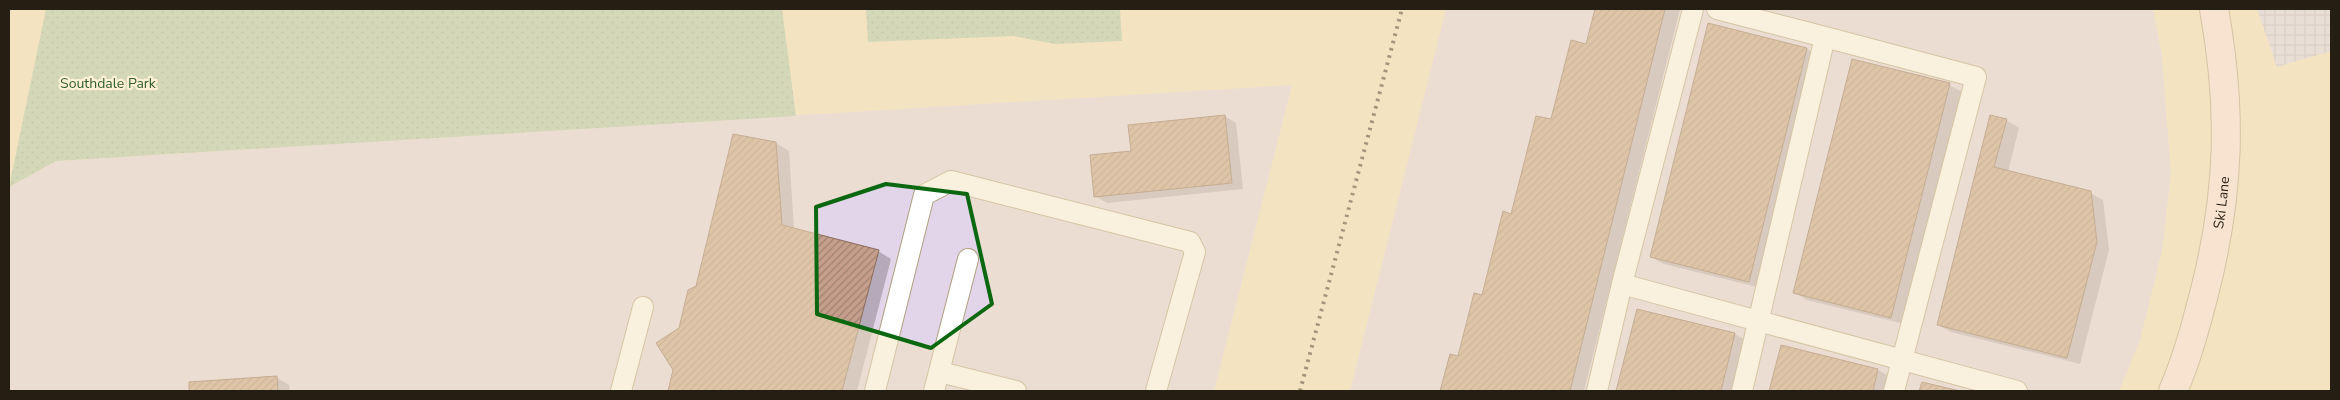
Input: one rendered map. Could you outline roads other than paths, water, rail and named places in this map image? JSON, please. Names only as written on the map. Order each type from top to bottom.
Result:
[{"type":"street","name":"Ski Lane","points":[[2173,391],[2193,340],[2217,243],[2224,199],[2227,116],[2223,60],[2214,9]]},
{"type":"lane","points":[[1597,391],[1622,284],[1694,9]]},
{"type":"lane","points":[[1717,9],[1976,77],[1894,391]]},
{"type":"lane","points":[[1742,391],[1825,37]]},
{"type":"lane","points":[[875,391],[924,195],[951,181],[1190,242],[1195,252],[1156,391]]},
{"type":"lane","points":[[934,391],[968,259]]},
{"type":"lane","points":[[1622,284],[2017,391]]},
{"type":"lane","points":[[621,391],[643,307]]},
{"type":"lane","points":[[940,372],[1016,391]]},
{"type":"railway","points":[[1300,391],[1402,9]]},
{"type":"park label","name":"Southdale Park","points":[[108,83]]}]
